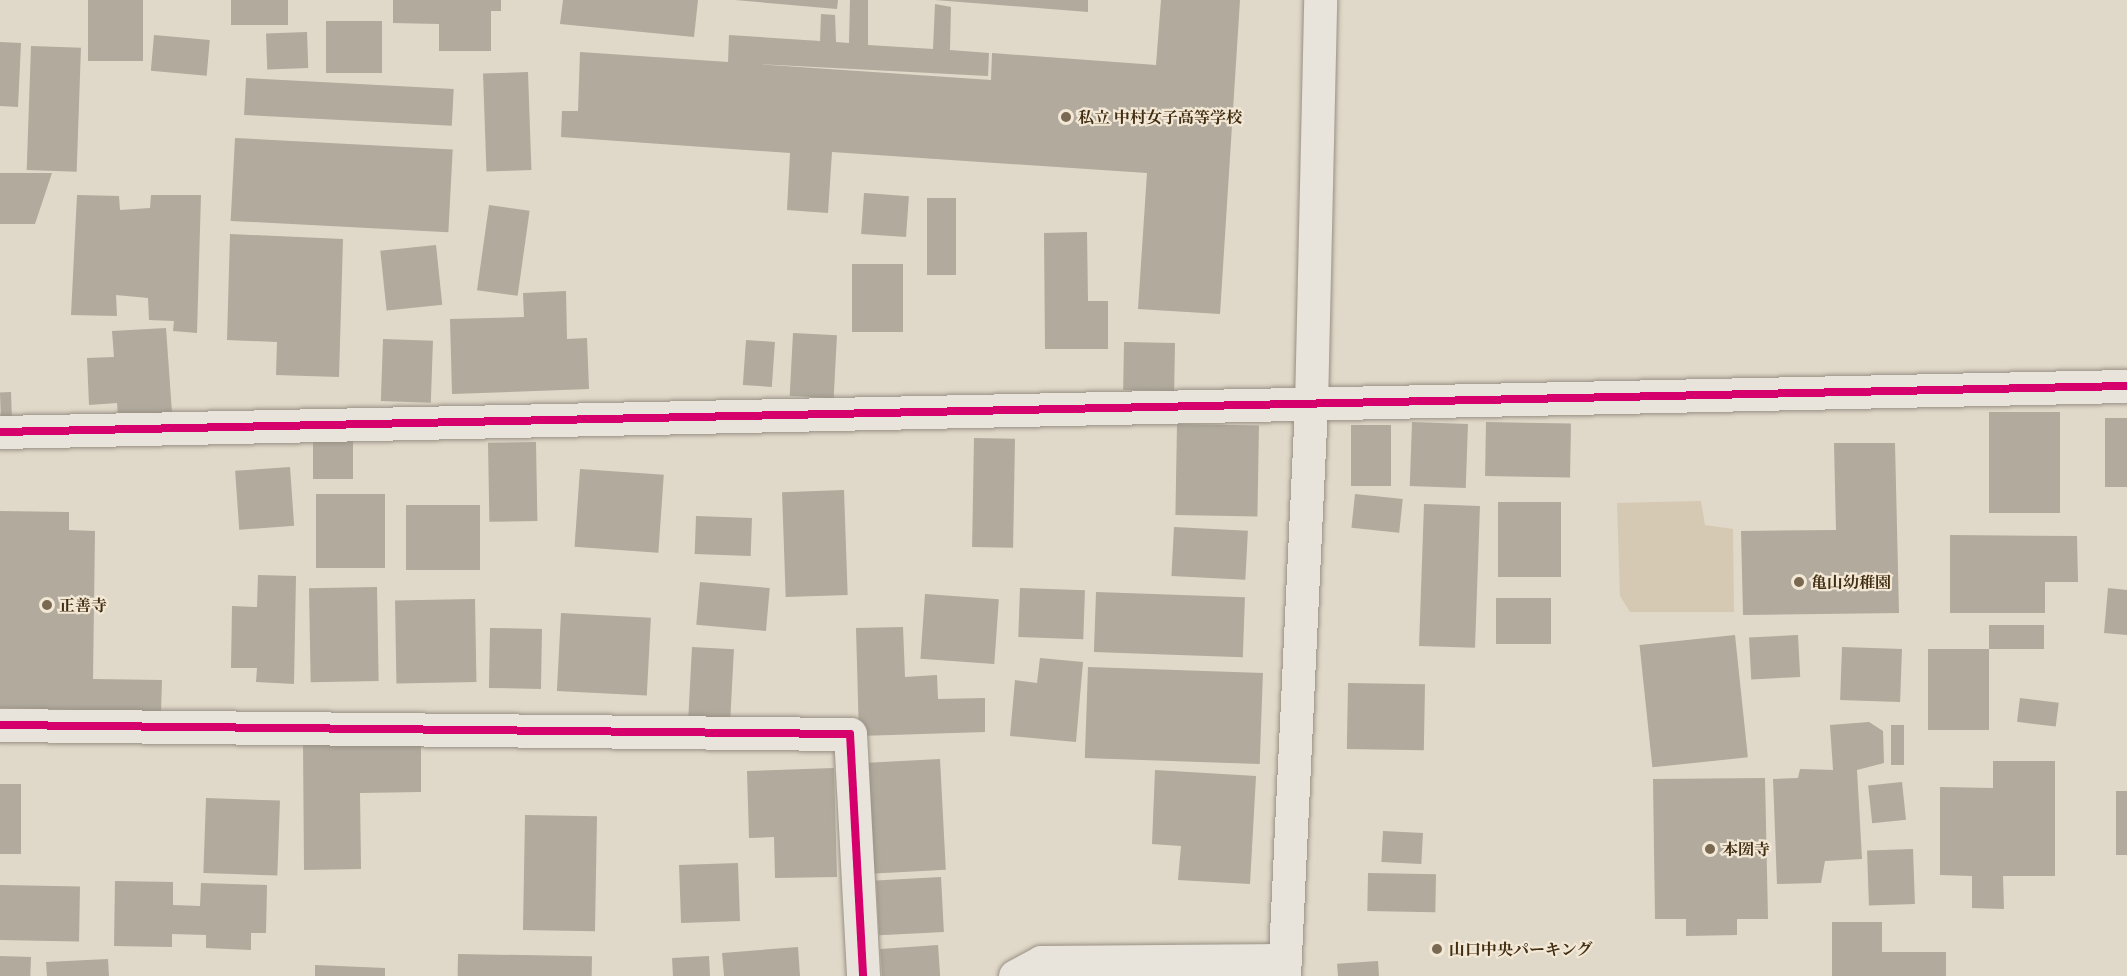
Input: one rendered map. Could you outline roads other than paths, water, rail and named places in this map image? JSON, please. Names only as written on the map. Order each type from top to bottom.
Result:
[{"type":"street","points":[[1015,976],[1041,962],[1284,968],[1311,406],[1320,0]]},
{"type":"street","points":[[0,432],[1311,406],[2127,386]]},
{"type":"street","points":[[0,725],[850,734],[863,976]]},
{"type":"place","name":"私立 中村女子高等学校","points":[[1066,117]]},
{"type":"place","name":"亀山幼稚園","points":[[1799,582]]},
{"type":"place","name":"正善寺","points":[[47,605]]},
{"type":"place","name":"本圀寺","points":[[1710,849]]},
{"type":"place","name":"山口中央パーキング","points":[[1437,949]]}]
